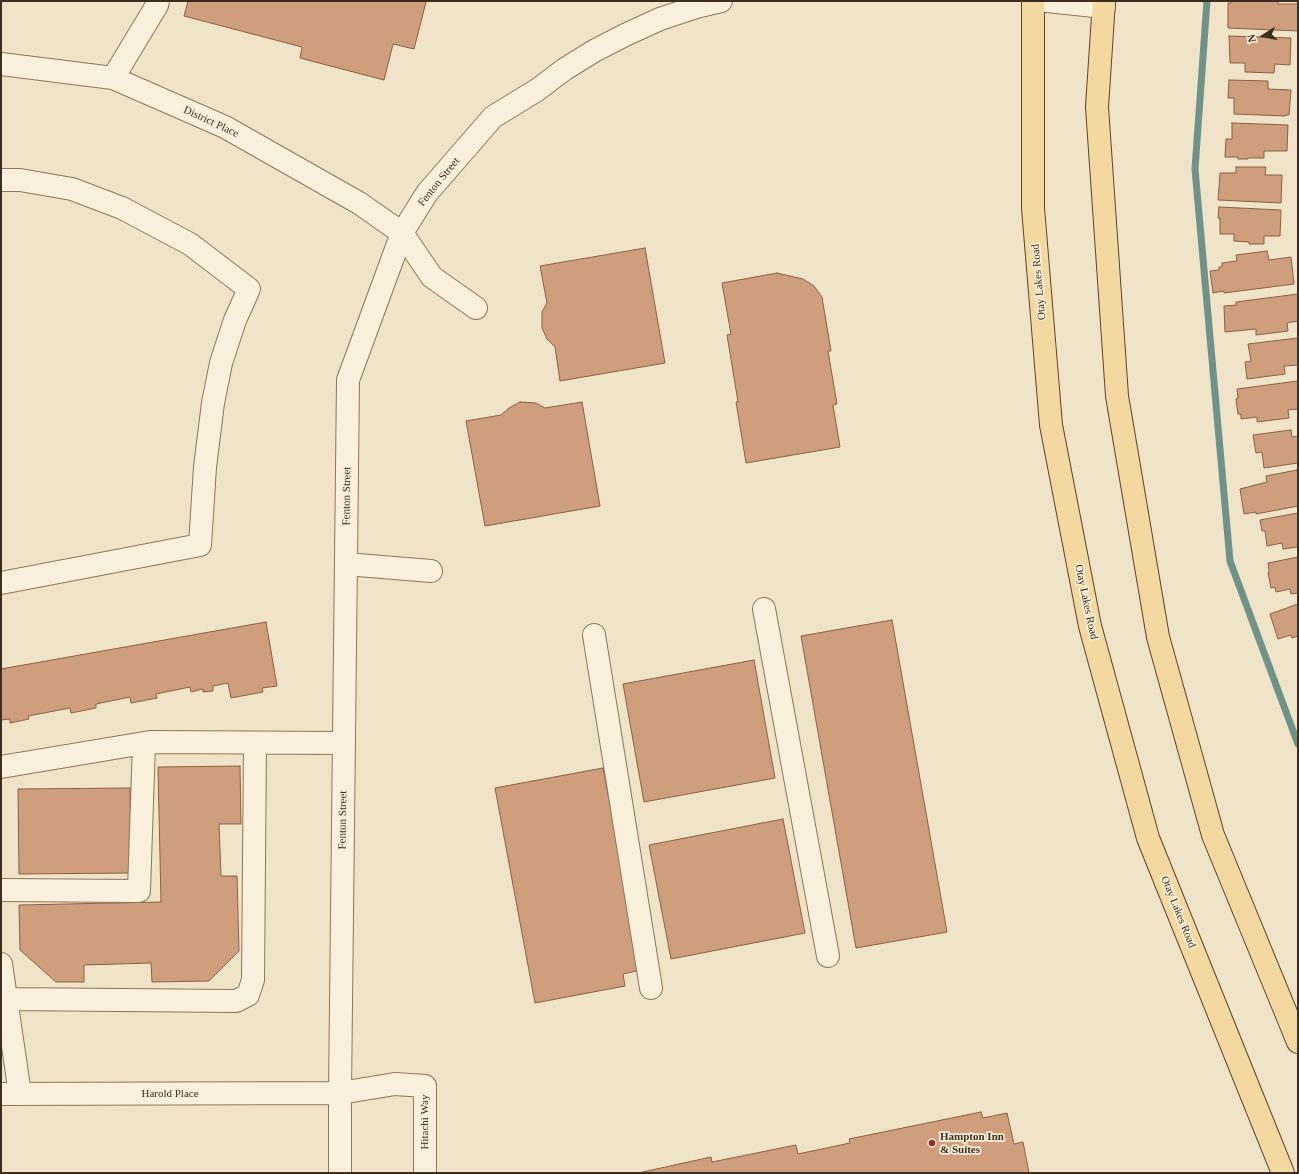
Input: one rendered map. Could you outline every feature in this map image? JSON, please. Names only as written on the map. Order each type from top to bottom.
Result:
[{"type":"main road","name":"Otay Lakes Road","points":[[1033,1],[1033,208],[1051,425],[1090,626],[1148,838],[1283,1173]]},
{"type":"main road","points":[[1104,4],[1097,107],[1117,396],[1158,637],[1213,835],[1298,1042]]},
{"type":"street","points":[[113,78],[158,1]]},
{"type":"street","name":"Fenton Street","points":[[340,1173],[348,380],[402,233],[427,193],[493,117],[537,90],[565,69],[594,51],[625,35],[660,19],[696,7],[721,1]]},
{"type":"street","points":[[1047,1],[1104,4]]},
{"type":"street","name":"District Place","points":[[1,64],[113,78],[225,127],[359,203],[402,233]]},
{"type":"street","points":[[1,180],[20,180],[72,189],[122,208],[190,244],[249,289],[235,320],[221,364],[213,403],[205,467],[200,545],[1,583]]},
{"type":"street","points":[[402,233],[432,277],[476,308]]},
{"type":"street","points":[[346,564],[431,571]]},
{"type":"street","points":[[764,609],[828,956]]},
{"type":"street","points":[[594,635],[650,988]]},
{"type":"street","points":[[1,767],[144,743],[344,743]]},
{"type":"street","points":[[1,890],[139,891],[144,743]]},
{"type":"street","points":[[6,999],[236,1001],[248,995],[253,980],[255,743]]},
{"type":"street","points":[[1,964],[6,999],[10,1094]]},
{"type":"street","name":"Hitachi Way","points":[[340,1093],[396,1084],[425,1086],[425,1173]]},
{"type":"street","name":"Harold Place","points":[[10,1094],[340,1093]]},
{"type":"building","points":[[188,1],[426,2],[414,49],[393,44],[384,80],[300,58],[302,47],[184,16]]},
{"type":"building","points":[[1231,1],[1278,1],[1278,4],[1298,4],[1298,31],[1228,28],[1228,3],[1231,3]]},
{"type":"building","points":[[1229,36],[1291,38],[1290,65],[1275,64],[1274,73],[1245,72],[1245,63],[1230,63]]},
{"type":"building","points":[[1229,80],[1268,81],[1268,89],[1291,90],[1289,115],[1234,114],[1234,98],[1228,98]]},
{"type":"building","points":[[1232,123],[1288,125],[1287,151],[1264,151],[1264,158],[1238,159],[1238,157],[1225,157],[1226,139],[1232,139]]},
{"type":"building","points":[[1236,167],[1266,167],[1265,175],[1282,175],[1281,203],[1218,200],[1220,173],[1236,173]]},
{"type":"building","points":[[1219,207],[1281,210],[1280,236],[1264,236],[1264,244],[1249,244],[1249,242],[1234,241],[1234,234],[1220,234],[1220,218],[1218,218]]},
{"type":"building","points":[[645,248],[665,363],[560,381],[555,347],[547,339],[542,328],[542,312],[547,303],[540,266]]},
{"type":"building","points":[[1267,251],[1269,260],[1291,257],[1294,284],[1224,293],[1224,291],[1213,293],[1210,271],[1219,270],[1219,267],[1222,267],[1222,263],[1237,261],[1236,255]]},
{"type":"building","points":[[777,273],[803,279],[814,286],[822,297],[831,351],[828,351],[837,404],[833,405],[840,447],[746,463],[727,335],[731,334],[722,283]]},
{"type":"building","points":[[1298,294],[1298,321],[1287,323],[1288,331],[1256,335],[1256,329],[1225,332],[1224,306],[1236,305],[1236,302]]},
{"type":"building","points":[[1298,338],[1298,365],[1284,366],[1285,374],[1247,379],[1245,362],[1251,361],[1248,344]]},
{"type":"building","points":[[1298,381],[1298,409],[1288,410],[1289,418],[1257,422],[1257,417],[1241,419],[1241,414],[1238,414],[1236,399],[1238,398],[1237,389]]},
{"type":"building","points":[[520,402],[536,403],[545,408],[582,402],[600,506],[485,526],[466,421],[501,415],[509,408]]},
{"type":"building","points":[[1291,430],[1292,437],[1298,436],[1298,463],[1264,468],[1262,452],[1256,453],[1253,435]]},
{"type":"building","points":[[1297,470],[1298,506],[1256,514],[1256,512],[1244,514],[1240,489],[1267,482],[1266,476]]},
{"type":"building","points":[[1298,513],[1298,549],[1297,547],[1283,549],[1282,543],[1267,546],[1265,531],[1262,531],[1260,520]]},
{"type":"building","points":[[1298,557],[1298,593],[1291,594],[1290,589],[1276,592],[1275,587],[1271,588],[1268,563]]},
{"type":"building","points":[[1298,604],[1298,636],[1292,638],[1291,635],[1278,639],[1270,614]]},
{"type":"building","points":[[892,620],[947,932],[856,948],[801,636]]},
{"type":"building","points":[[266,622],[277,686],[262,688],[263,692],[231,698],[228,683],[213,686],[213,691],[203,692],[203,689],[191,692],[190,687],[156,694],[157,698],[131,703],[130,697],[96,704],[96,708],[71,713],[70,708],[28,716],[29,719],[10,723],[10,719],[1,720],[1,669]]},
{"type":"building","points":[[754,660],[775,778],[644,802],[623,684]]},
{"type":"building","points":[[240,766],[241,824],[219,824],[221,876],[237,876],[239,951],[209,981],[152,982],[151,963],[84,965],[84,982],[56,982],[20,950],[19,905],[161,902],[158,767]]},
{"type":"building","points":[[603,768],[641,970],[623,974],[625,986],[535,1003],[495,788]]},
{"type":"building","points":[[130,788],[131,873],[19,874],[18,789]]},
{"type":"building","points":[[783,819],[805,933],[671,959],[649,845]]},
{"type":"building","name":"Hampton Inn & Suites","points":[[981,1112],[983,1118],[1007,1113],[1014,1144],[1023,1142],[1029,1173],[638,1173],[711,1157],[712,1162],[796,1145],[798,1154],[850,1143],[849,1139]]},
{"type":"waterway","points":[[1207,1],[1195,169],[1230,561],[1298,744]]},
{"type":"place","name":"Hampton Inn & Suites","points":[[932,1143]]}]
